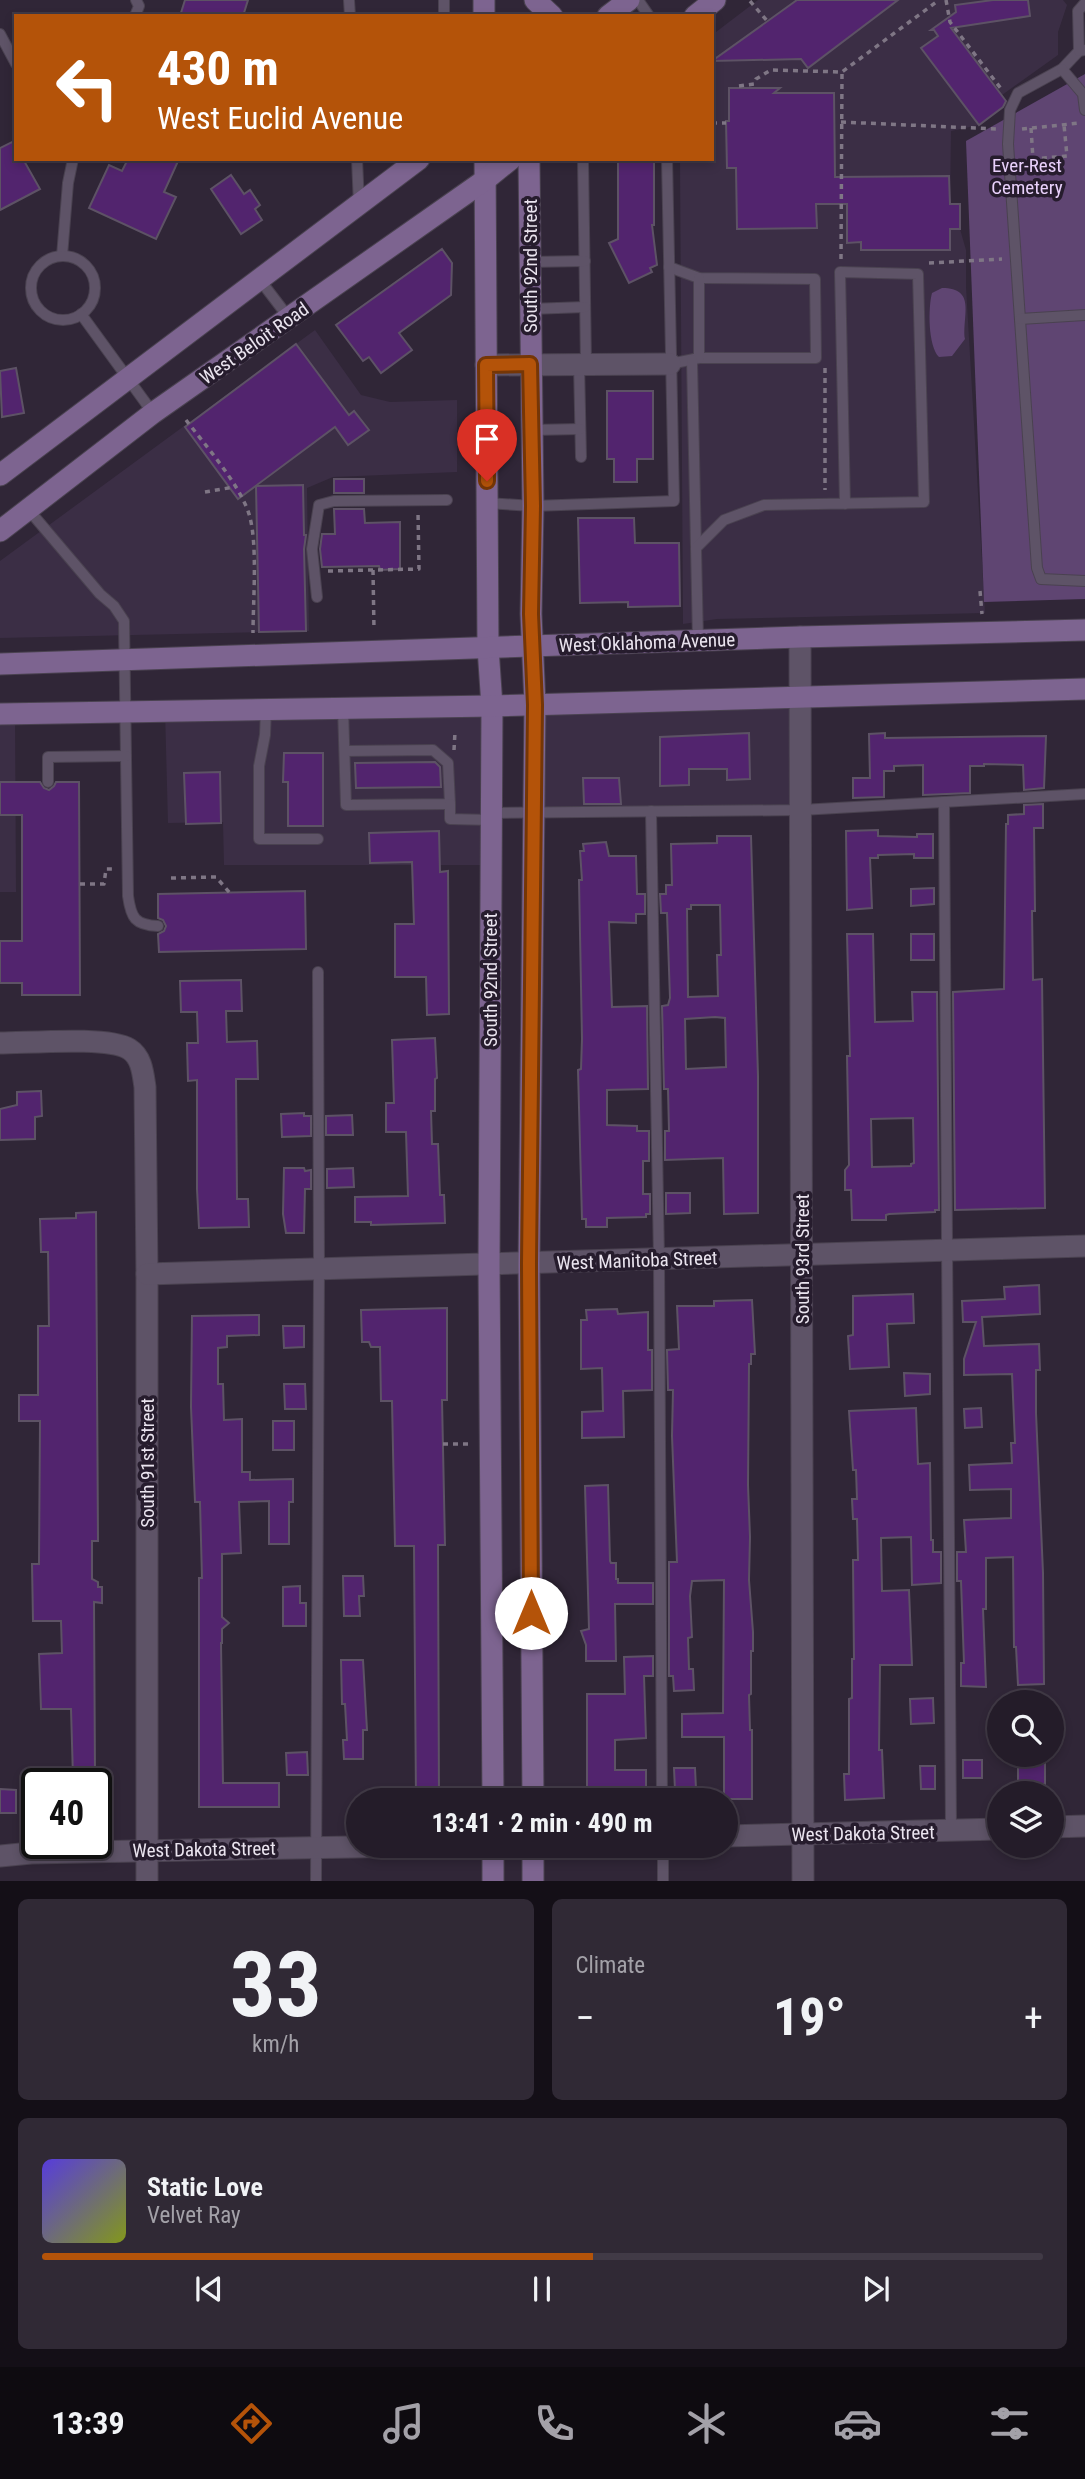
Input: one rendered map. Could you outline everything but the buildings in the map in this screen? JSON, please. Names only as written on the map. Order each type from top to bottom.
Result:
[{"type":"main road","points":[[535,0],[550,14]]},
{"type":"main road","points":[[611,14],[629,0]]},
{"type":"main road","points":[[698,14],[715,0]]},
{"type":"main road","points":[[0,475],[416,161]]},
{"type":"main road","name":"West Beloit Road","points":[[0,531],[153,413],[289,318],[485,170],[506,161]]},
{"type":"main road","name":"South 92nd Street","points":[[529,161],[533,506],[531,614],[535,705],[529,1264],[533,1788]]},
{"type":"main road","name":"South 92nd Street","points":[[485,170],[488,648],[492,706],[489,1265],[493,1788]]},
{"type":"main road","name":"West Oklahoma Avenue","points":[[0,664],[800,637],[1085,631]]},
{"type":"main road","points":[[0,714],[535,705],[1085,688]]},
{"type":"main road","points":[[493,1858],[493,1881]]},
{"type":"main road","points":[[533,1858],[533,1881]]},
{"type":"street","points":[[486,365],[670,364]]},
{"type":"street","name":"South 93rd Street","points":[[800,637],[803,1881]]},
{"type":"street","name":"South 91st Street","points":[[0,1043],[109,1042],[130,1049],[142,1065],[145,1087],[148,1274],[147,1881]]},
{"type":"street","name":"West Manitoba Street","points":[[148,1274],[1085,1246]]},
{"type":"street","points":[[1064,1827],[1085,1826]]},
{"type":"street","name":"West Dakota Street","points":[[738,1836],[987,1830]]},
{"type":"street","name":"West Dakota Street","points":[[0,1856],[31,1853],[346,1847]]},
{"type":"lane","points":[[1085,3],[1078,11],[1082,51],[1062,69],[1018,93],[1010,110],[1009,130],[1014,258],[1037,568],[1041,579],[1085,581]]},
{"type":"lane","points":[[0,34],[14,60]]},
{"type":"lane","points":[[1062,69],[1083,94],[1085,110]]},
{"type":"lane","points":[[357,161],[359,205]]},
{"type":"lane","points":[[581,457],[585,307],[583,161]]},
{"type":"lane","points":[[487,503],[533,506],[674,501],[667,161]]},
{"type":"lane","points":[[62,256],[70,162]]},
{"type":"lane","points":[[62,256],[81,262],[93,278],[93,298],[81,314],[71,318],[50,317],[34,302],[31,281],[42,263],[62,256]]},
{"type":"lane","points":[[530,262],[585,261]]},
{"type":"lane","points":[[668,267],[699,278],[815,279],[816,358],[695,359],[670,364]]},
{"type":"lane","points":[[696,548],[724,520],[764,505],[845,504],[924,502],[918,274],[839,272],[845,504]]},
{"type":"lane","points":[[698,641],[695,359],[699,278]]},
{"type":"lane","points":[[260,280],[289,318]]},
{"type":"lane","points":[[530,309],[585,307]]},
{"type":"lane","points":[[81,314],[153,413]]},
{"type":"lane","points":[[1020,318],[1085,315]]},
{"type":"lane","points":[[531,430],[580,429]]},
{"type":"lane","points":[[317,597],[312,549],[319,505],[334,501],[447,499]]},
{"type":"lane","points":[[28,509],[100,594],[114,606],[124,621],[128,896],[130,913],[136,920],[145,926],[158,926]]},
{"type":"lane","points":[[343,708],[346,805],[450,804]]},
{"type":"lane","points":[[266,709],[265,735],[259,766],[258,839],[318,839]]},
{"type":"lane","points":[[345,751],[433,750],[448,763],[450,819],[534,813],[801,810],[1085,794]]},
{"type":"lane","points":[[48,782],[48,757],[126,755]]},
{"type":"lane","points":[[944,802],[951,1831]]},
{"type":"lane","points":[[651,811],[659,1259],[663,1788]]},
{"type":"lane","points":[[316,1881],[318,972]]},
{"type":"lane","points":[[663,1858],[663,1881]]},
{"type":"path","points":[[738,86],[754,84],[756,79],[771,70],[842,72],[939,0]]},
{"type":"path","points":[[946,0],[950,22],[1004,92],[1014,101]]},
{"type":"path","points":[[750,1],[768,22]]},
{"type":"path","points":[[842,72],[842,264]]},
{"type":"path","points":[[841,122],[1009,130],[1085,123]]},
{"type":"path","points":[[714,123],[726,123]]},
{"type":"path","points":[[1031,128],[1033,159],[1067,156],[1064,125]]},
{"type":"path","points":[[967,262],[1014,258]]},
{"type":"path","points":[[825,365],[825,504]]},
{"type":"path","points":[[187,420],[234,486],[249,514],[253,532],[254,633]]},
{"type":"path","points":[[205,492],[234,486]]},
{"type":"path","points":[[328,571],[419,569],[418,500]]},
{"type":"path","points":[[373,570],[374,630]]},
{"type":"path","points":[[981,591],[983,620]]},
{"type":"path","points":[[80,884],[104,884],[106,869]]},
{"type":"path","points":[[171,878],[216,877],[230,892]]},
{"type":"path","points":[[443,1444],[468,1444]]},
{"type":"shaded area","points":[[758,0],[1063,0],[1067,5],[1058,32],[1058,55],[1002,95],[1008,104],[979,125],[951,131],[950,204],[960,204],[960,229],[966,250],[985,613],[717,619],[683,624],[680,161],[714,161],[714,33]]},
{"type":"shaded area","points":[[315,330],[361,395],[390,402],[457,400],[457,472],[333,477],[307,488],[309,631],[0,638],[0,561]]},
{"type":"shaded area","points":[[802,696],[801,810],[534,813],[535,704]]},
{"type":"shaded area","points":[[492,706],[490,865],[224,865],[223,822],[168,823],[165,710]]},
{"type":"shaded area","points":[[0,714],[15,714],[16,892],[0,892]]},
{"type":"green space","name":"Ever-Rest Cemetery","points":[[1085,74],[1085,599],[984,602],[966,141]]},
{"type":"green space","points":[[942,288],[953,289],[964,298],[965,339],[952,356],[939,357],[931,336],[930,308],[932,293]]},
{"type":"route","points":[[487,481],[486,365],[530,364],[533,506],[531,614],[535,705],[529,1264],[531,1613]]}]
